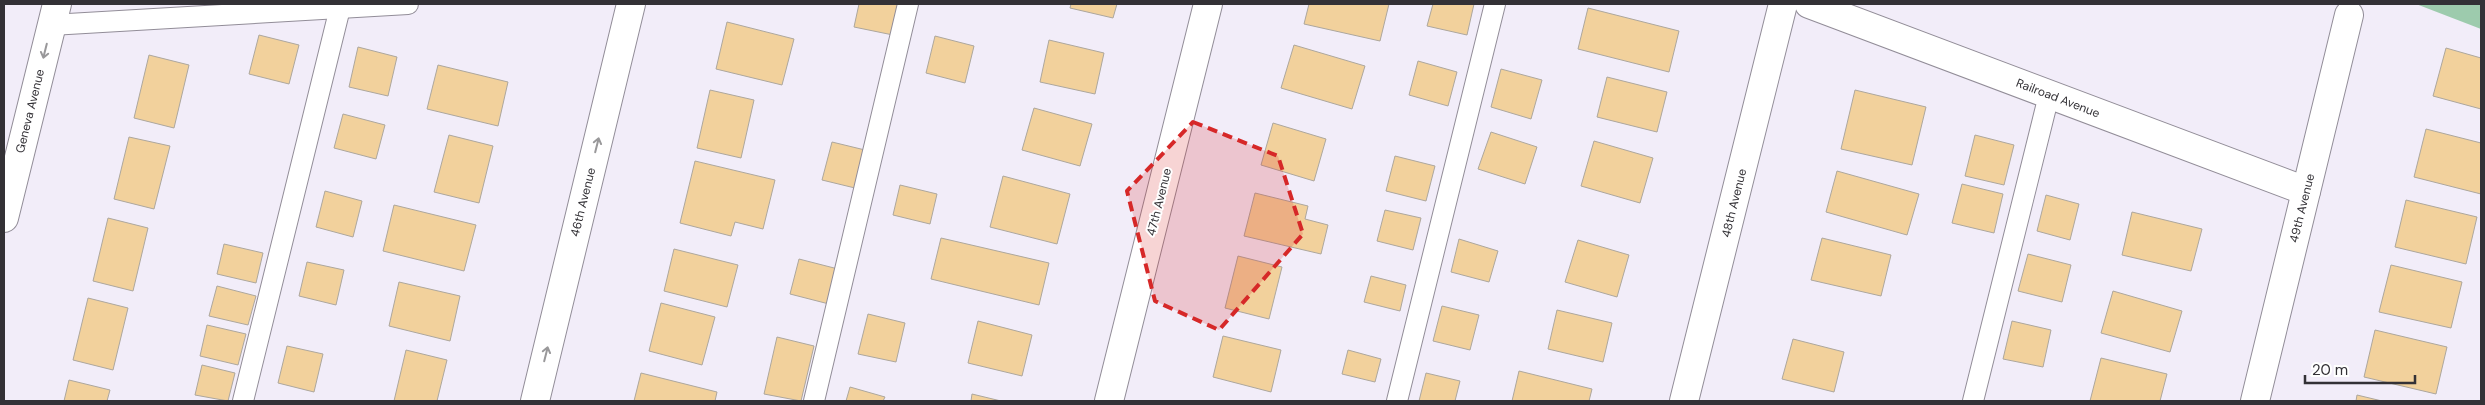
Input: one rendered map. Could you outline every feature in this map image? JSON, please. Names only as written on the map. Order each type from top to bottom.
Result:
[{"type":"street","name":"46th Avenue","points":[[535,401],[631,4]]},
{"type":"street","name":"47th Avenue","points":[[1109,401],[1208,4]]},
{"type":"street","name":"48th Avenue","points":[[1684,401],[1783,4]]},
{"type":"street","name":"Railroad Avenue","points":[[1809,4],[2306,191]]},
{"type":"street","name":"Geneva Avenue","points":[[4,218],[54,14]]},
{"type":"street","name":"49th Avenue","points":[[2254,401],[2349,15]]},
{"type":"lane","points":[[54,14],[340,8],[408,4]]},
{"type":"lane","points":[[814,401],[908,4]]},
{"type":"lane","points":[[1397,401],[1495,4]]},
{"type":"lane","points":[[243,401],[340,8]]},
{"type":"lane","points":[[1973,401],[2049,94]]},
{"type":"highlighted area","points":[[1193,122],[1278,156],[1303,234],[1219,330],[1155,301],[1127,191]]},
{"type":"green space","points":[[2416,4],[2481,4],[2481,29]]},
{"type":"building","points":[[859,4],[900,4],[893,35],[854,27]]},
{"type":"building","points":[[1071,4],[1117,4],[1113,18],[1070,8]]},
{"type":"building","points":[[1309,4],[1389,4],[1380,41],[1304,24]]},
{"type":"building","points":[[1433,4],[1474,4],[1467,35],[1427,26]]},
{"type":"building","points":[[1588,8],[1679,31],[1669,72],[1578,49]]},
{"type":"building","points":[[727,22],[794,39],[782,85],[716,69]]},
{"type":"building","points":[[259,35],[299,45],[289,84],[249,74]]},
{"type":"building","points":[[935,36],[974,46],[965,83],[926,73]]},
{"type":"building","points":[[1049,40],[1104,53],[1095,94],[1040,82]]},
{"type":"building","points":[[1294,45],[1365,66],[1352,109],[1281,88]]},
{"type":"building","points":[[358,47],[397,57],[388,96],[349,87]]},
{"type":"building","points":[[2446,48],[2481,58],[2481,109],[2433,96]]},
{"type":"building","points":[[149,55],[189,65],[174,128],[134,118]]},
{"type":"building","points":[[1418,61],[1457,72],[1448,106],[1409,95]]},
{"type":"building","points":[[438,65],[508,82],[498,126],[427,109]]},
{"type":"building","points":[[1501,69],[1542,80],[1531,119],[1491,107]]},
{"type":"building","points":[[1607,77],[1667,92],[1657,132],[1597,117]]},
{"type":"building","points":[[710,90],[754,100],[741,158],[697,148]]},
{"type":"building","points":[[1855,90],[1926,107],[1912,165],[1841,149]]},
{"type":"building","points":[[1034,108],[1092,124],[1080,166],[1022,150]]},
{"type":"building","points":[[343,114],[385,125],[376,159],[334,148]]},
{"type":"building","points":[[1273,123],[1326,139],[1314,181],[1261,165]]},
{"type":"building","points":[[2426,129],[2481,143],[2481,194],[2414,177]]},
{"type":"building","points":[[1491,132],[1537,147],[1525,184],[1478,169]]},
{"type":"building","points":[[449,135],[493,146],[479,203],[434,192]]},
{"type":"building","points":[[1975,135],[2014,145],[2004,185],[1965,176]]},
{"type":"building","points":[[129,137],[170,146],[154,209],[114,199]]},
{"type":"building","points":[[1594,141],[1653,158],[1640,203],[1581,186]]},
{"type":"building","points":[[832,142],[865,150],[855,188],[822,180]]},
{"type":"building","points":[[1395,156],[1435,166],[1426,201],[1386,191]]},
{"type":"building","points":[[695,161],[775,180],[763,229],[735,222],[731,236],[680,223]]},
{"type":"building","points":[[1837,171],[1919,194],[1907,235],[1826,212]]},
{"type":"building","points":[[1003,176],[1070,194],[1057,244],[990,227]]},
{"type":"building","points":[[1962,184],[2003,194],[1994,233],[1952,223]]},
{"type":"building","points":[[900,185],[937,194],[930,224],[893,215]]},
{"type":"building","points":[[325,191],[362,201],[353,237],[316,227]]},
{"type":"building","points":[[1255,193],[1308,206],[1305,219],[1328,225],[1321,254],[1244,236]]},
{"type":"building","points":[[2046,195],[2079,204],[2070,240],[2037,231]]},
{"type":"building","points":[[2406,200],[2477,217],[2466,264],[2395,247]]},
{"type":"building","points":[[394,205],[476,225],[464,271],[383,251]]},
{"type":"building","points":[[1385,210],[1421,218],[1413,250],[1377,241]]},
{"type":"building","points":[[2132,212],[2202,229],[2191,271],[2122,255]]},
{"type":"building","points":[[108,218],[148,228],[133,291],[93,281]]},
{"type":"building","points":[[941,238],[1049,263],[1039,305],[931,279]]},
{"type":"building","points":[[1822,238],[1891,255],[1881,296],[1811,280]]},
{"type":"building","points":[[1459,239],[1498,251],[1489,282],[1451,272]]},
{"type":"building","points":[[1578,240],[1629,255],[1617,297],[1565,282]]},
{"type":"building","points":[[224,244],[263,253],[256,283],[217,274]]},
{"type":"building","points":[[674,249],[738,265],[727,307],[664,291]]},
{"type":"building","points":[[2028,254],[2071,265],[2062,302],[2018,291]]},
{"type":"building","points":[[1238,256],[1282,267],[1269,319],[1225,308]]},
{"type":"building","points":[[799,259],[838,269],[829,304],[790,294]]},
{"type":"building","points":[[307,262],[344,270],[336,305],[299,296]]},
{"type":"building","points":[[2391,265],[2462,282],[2451,328],[2379,312]]},
{"type":"building","points":[[1371,276],[1406,285],[1400,311],[1364,302]]},
{"type":"building","points":[[399,282],[460,296],[450,341],[389,326]]},
{"type":"building","points":[[217,286],[256,296],[248,325],[209,316]]},
{"type":"building","points":[[2113,291],[2182,311],[2170,352],[2101,333]]},
{"type":"building","points":[[88,298],[128,308],[113,370],[73,360]]},
{"type":"building","points":[[661,303],[715,317],[702,365],[649,351]]},
{"type":"building","points":[[1442,306],[1479,315],[1470,350],[1433,341]]},
{"type":"building","points":[[1557,310],[1612,323],[1603,362],[1548,349]]},
{"type":"building","points":[[868,314],[905,323],[896,362],[858,354]]},
{"type":"building","points":[[978,321],[1032,335],[1022,376],[968,363]]},
{"type":"building","points":[[2012,321],[2051,330],[2043,367],[2003,359]]},
{"type":"building","points":[[207,325],[246,334],[238,365],[200,356]]},
{"type":"building","points":[[2375,330],[2447,347],[2436,394],[2364,377]]},
{"type":"building","points":[[1223,336],[1281,350],[1271,392],[1213,377]]},
{"type":"building","points":[[777,337],[814,346],[801,401],[764,394]]},
{"type":"building","points":[[1793,339],[1844,352],[1834,392],[1782,379]]},
{"type":"building","points":[[287,346],[323,354],[314,392],[278,383]]},
{"type":"building","points":[[406,350],[447,360],[437,401],[394,401]]},
{"type":"building","points":[[1348,350],[1381,359],[1375,382],[1342,374]]},
{"type":"building","points":[[2101,358],[2167,374],[2160,401],[2090,401]]},
{"type":"building","points":[[202,365],[235,373],[228,401],[195,395]]},
{"type":"building","points":[[1519,371],[1592,389],[1589,401],[1512,401]]},
{"type":"building","points":[[641,373],[717,392],[715,401],[634,401]]},
{"type":"building","points":[[1426,373],[1460,381],[1455,401],[1419,401]]},
{"type":"building","points":[[69,380],[110,390],[107,401],[64,401]]},
{"type":"building","points":[[850,387],[885,397],[883,401],[846,401]]},
{"type":"building","points":[[972,394],[1001,401],[971,401]]},
{"type":"building","points":[[2357,395],[2382,401],[2356,401]]}]
